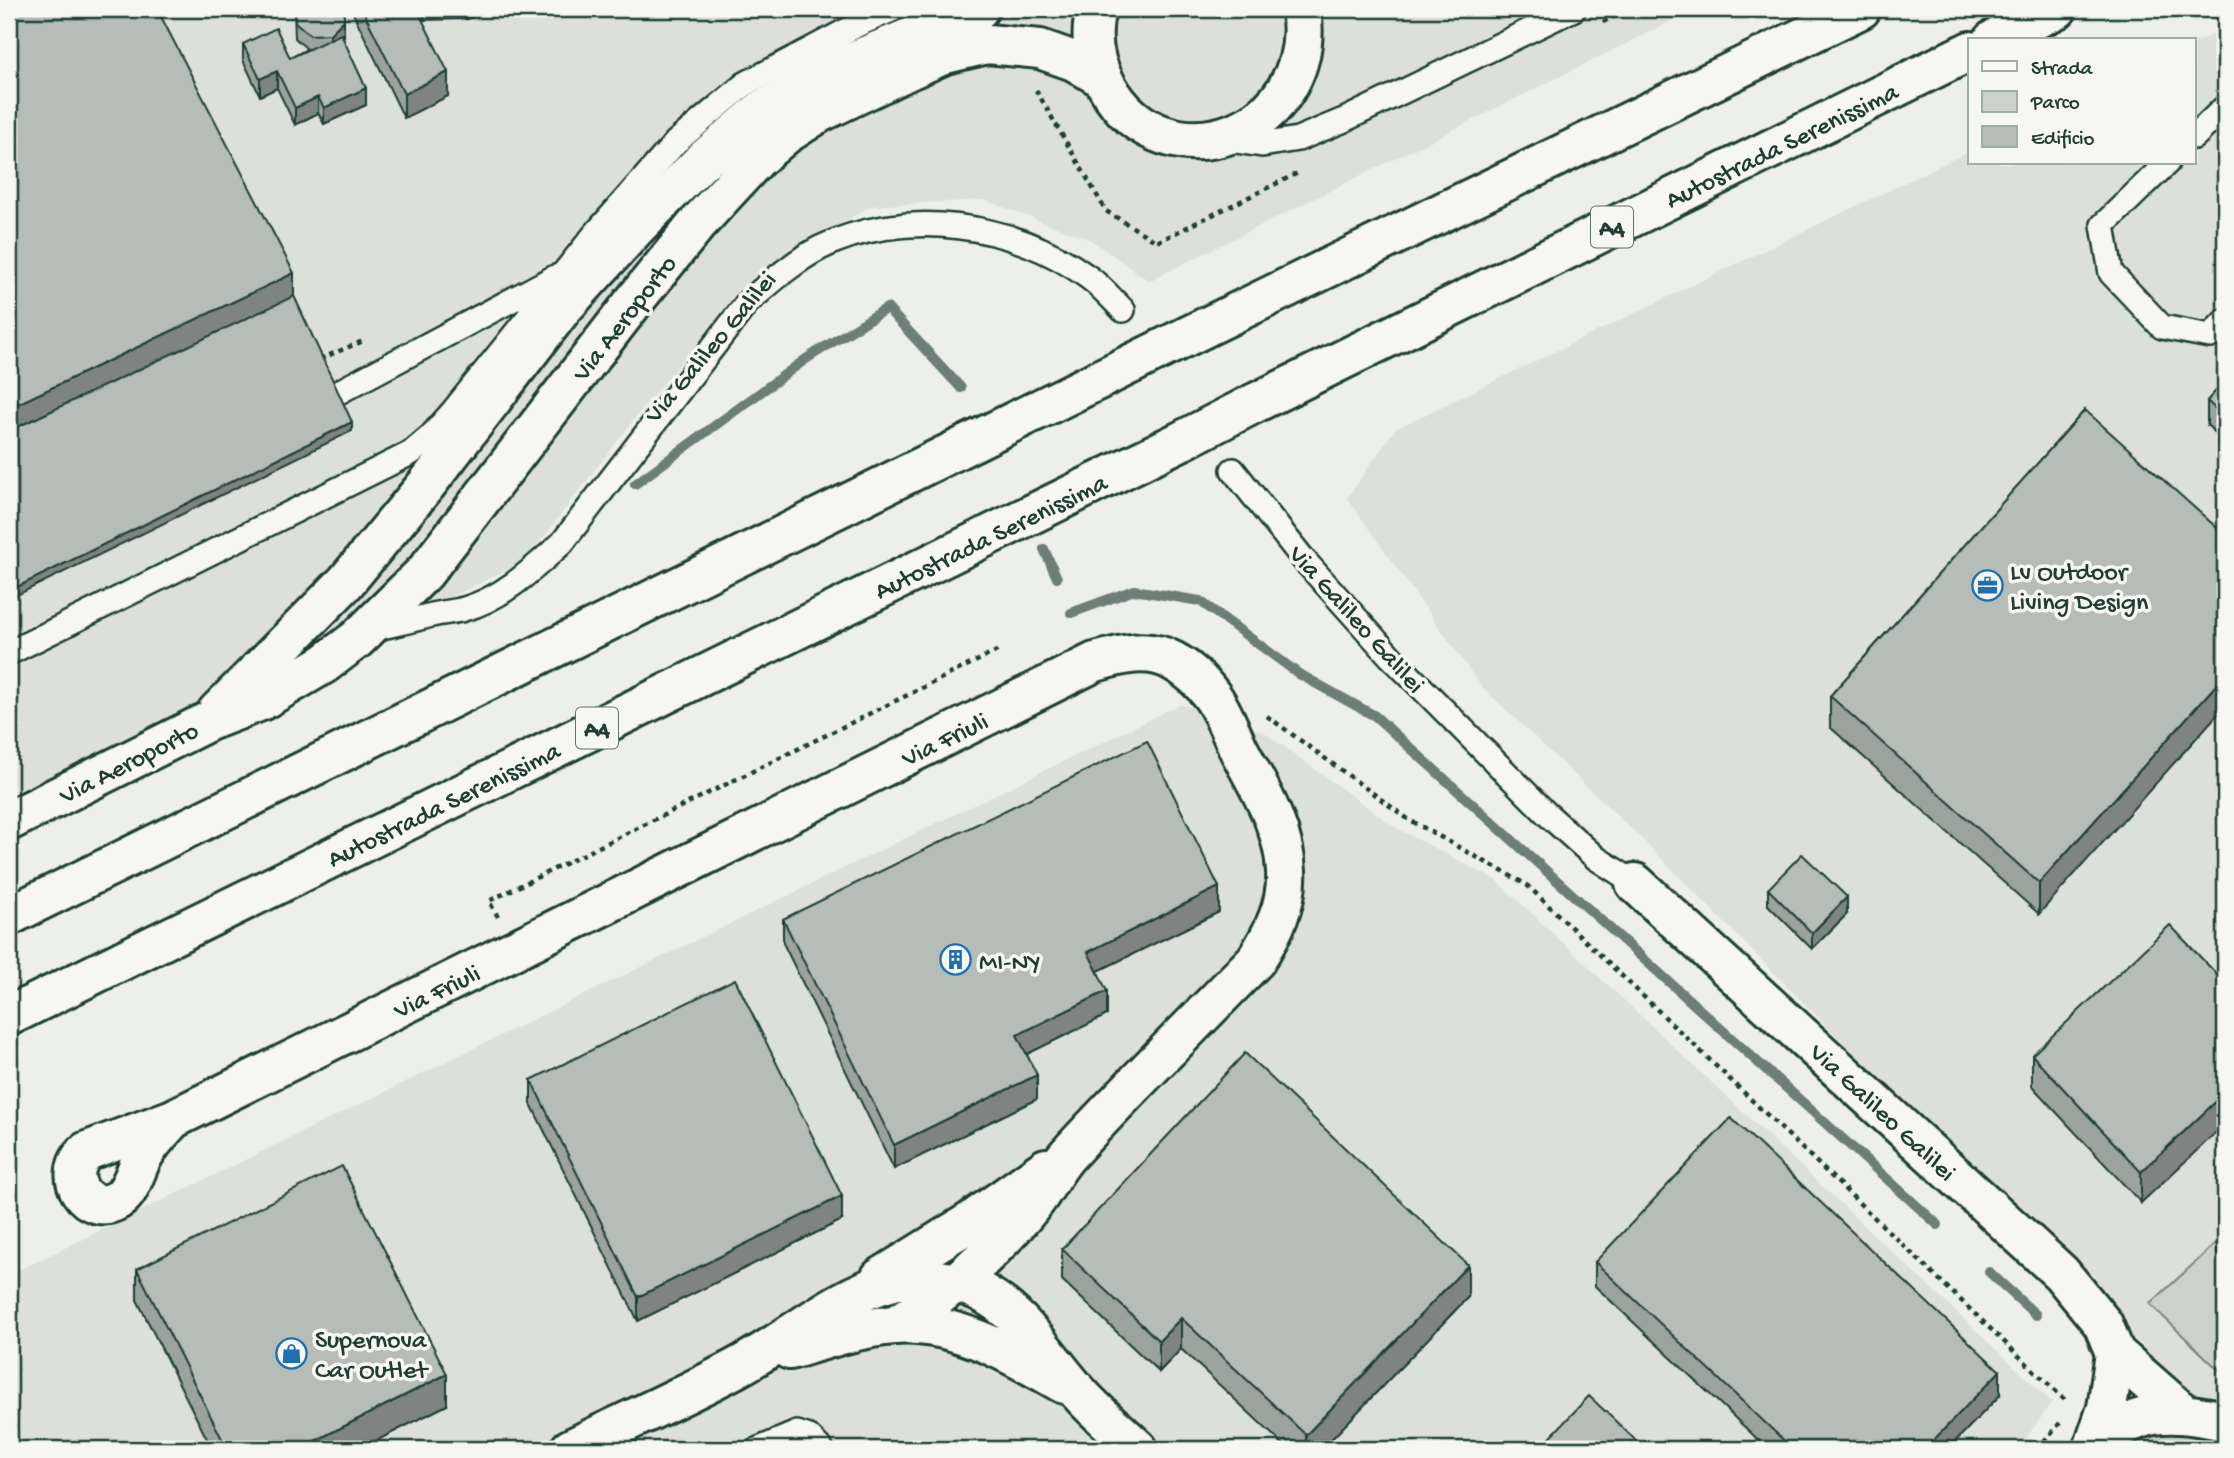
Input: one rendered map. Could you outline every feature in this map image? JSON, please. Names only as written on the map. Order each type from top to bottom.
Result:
[{"type":"main road","name":"Via Aeroporto","points":[[209,721],[345,583],[427,484],[562,309],[701,162],[762,109],[794,91],[836,68],[979,9]]},
{"type":"main road","points":[[1096,9],[1092,40],[1095,59],[1111,95],[1125,110],[1149,127],[1176,137],[1196,139],[1216,138],[1252,125],[1267,114],[1286,92],[1303,48],[1301,9]]},
{"type":"main road","points":[[9,916],[1204,328],[1861,9]]},
{"type":"main road","points":[[1997,38],[2057,9]]},
{"type":"main road","name":"Via Aeroporto","points":[[9,821],[209,721],[261,701],[324,664],[374,623],[425,572],[635,300],[698,223],[757,159],[785,135],[819,113],[911,69],[945,54],[987,44],[1040,49],[1074,61],[1102,78]]},
{"type":"main road","name":"Autostrada Serenissima","points":[[9,1016],[1968,52]]},
{"type":"main road","name":"Via Friuli","points":[[173,1119],[1095,662],[1122,654],[1148,653],[1171,659],[1195,676],[1213,698],[1275,821],[1283,845],[1286,873],[1283,906],[1272,934],[1256,960],[1068,1154],[1034,1203],[988,1252],[919,1312],[895,1325]]},
{"type":"main road","name":"Via Galileo Galilei","points":[[1635,883],[2061,1273],[2103,1324],[2115,1353],[2182,1412]]},
{"type":"main road","name":"Via Friuli","points":[[848,1298],[937,1243],[1068,1154]]},
{"type":"main road","points":[[587,1446],[738,1367],[848,1298],[894,1281],[922,1279],[953,1283],[977,1290],[1005,1309],[1036,1337],[1080,1394],[1138,1449]]},
{"type":"main road","points":[[738,1367],[838,1335],[895,1325],[930,1326],[977,1339],[1080,1394]]},
{"type":"main road","points":[[2094,1449],[2107,1408],[2115,1353]]},
{"type":"main road","points":[[2094,1449],[2113,1431],[2139,1418],[2182,1412],[2225,1420]]},
{"type":"lane","points":[[9,653],[411,453],[431,436],[454,410],[564,272],[676,142],[745,84],[857,25],[894,9]]},
{"type":"lane","points":[[1216,138],[1262,145],[1298,139],[1344,120],[1574,9]]},
{"type":"lane","points":[[2196,135],[2225,107]]},
{"type":"lane","points":[[2166,164],[2103,225],[2111,273],[2162,327],[2210,336],[2225,321]]},
{"type":"lane","name":"Via Galileo Galilei","points":[[374,623],[399,625],[466,608],[488,599],[534,568],[562,543],[747,303],[780,274],[819,249],[865,230],[905,224],[944,226],[999,235],[1045,251],[1089,277],[1123,310]]},
{"type":"lane","points":[[335,394],[564,272]]},
{"type":"lane","name":"Via Galileo Galilei","points":[[1233,470],[1304,560],[1382,648],[1492,758],[1550,800],[1591,836],[1635,883]]},
{"type":"lane","points":[[759,1449],[797,1433],[809,1437],[821,1449]]},
{"type":"path","points":[[319,360],[375,337]]},
{"type":"path","points":[[503,927],[489,901],[999,650]]},
{"type":"path","points":[[1213,698],[1262,713],[1408,819],[1527,885],[2074,1408]]},
{"type":"path","points":[[2037,1449],[2065,1418]]},
{"type":"shaded area","points":[[9,9],[1696,9],[1149,281],[1091,240],[984,200],[871,206],[757,273],[646,404],[525,561],[9,811]]},
{"type":"shaded area","points":[[2225,28],[2225,1430],[1644,841],[1481,686],[1347,498],[1395,429],[1968,152],[1968,164],[2196,164],[2196,42]]},
{"type":"shaded area","points":[[1181,704],[1264,732],[1396,828],[1496,880],[2052,1402],[2027,1437],[2022,1449],[9,1449],[9,1275]]},
{"type":"green space","points":[[2225,1235],[2225,1372],[2222,1373],[2150,1304]]},
{"type":"green space","points":[[2165,1429],[2220,1438],[2225,1442],[2225,1449],[2124,1449],[2138,1439]]},
{"type":"building","points":[[9,9],[157,9],[294,273],[9,408]]},
{"type":"building","points":[[295,9],[344,9],[344,20],[330,34],[310,35],[295,22]]},
{"type":"building","points":[[362,9],[417,9],[448,72],[404,94]]},
{"type":"building","points":[[276,28],[290,58],[341,34],[366,88],[324,108],[318,97],[295,108],[277,71],[260,79],[243,44]]},
{"type":"building","points":[[294,296],[352,422],[9,591],[9,431]]},
{"type":"building","points":[[2225,381],[2225,418],[2207,401]]},
{"type":"building","points":[[2085,410],[2225,535],[2225,675],[2039,883],[1830,696]]},
{"type":"building","name":"MI-NY","points":[[1147,741],[1219,887],[1088,952],[1107,991],[1017,1035],[1037,1075],[894,1145],[783,919]]},
{"type":"building","points":[[1802,854],[1847,897],[1812,933],[1768,889]]},
{"type":"building","points":[[2170,925],[2225,983],[2225,1093],[2141,1172],[2032,1055]]},
{"type":"building","points":[[735,979],[842,1196],[638,1297],[531,1080]]},
{"type":"building","points":[[1245,1053],[1468,1265],[1306,1435],[1181,1318],[1159,1341],[1062,1249]]},
{"type":"building","points":[[1731,1118],[2000,1371],[1925,1449],[1793,1449],[1595,1262]]},
{"type":"building","points":[[342,1166],[447,1374],[299,1449],[227,1449],[137,1269]]},
{"type":"building","points":[[2225,1236],[2225,1252],[2217,1245]]},
{"type":"building","points":[[1589,1396],[1645,1449],[1539,1449]]},
{"type":"waterway","points":[[635,484],[806,359],[887,308],[961,388]]},
{"type":"waterway","points":[[1044,549],[1057,578]]},
{"type":"waterway","points":[[1071,613],[1134,590],[1200,601],[1299,674],[1375,716],[1938,1225]]},
{"type":"waterway","points":[[1989,1272],[2036,1315]]},
{"type":"place","name":"Lv Outdoor Living Design","points":[[1987,585]]},
{"type":"place","name":"MI-NY","points":[[956,960]]},
{"type":"place","name":"Supernova Car Outlet","points":[[292,1353]]}]
